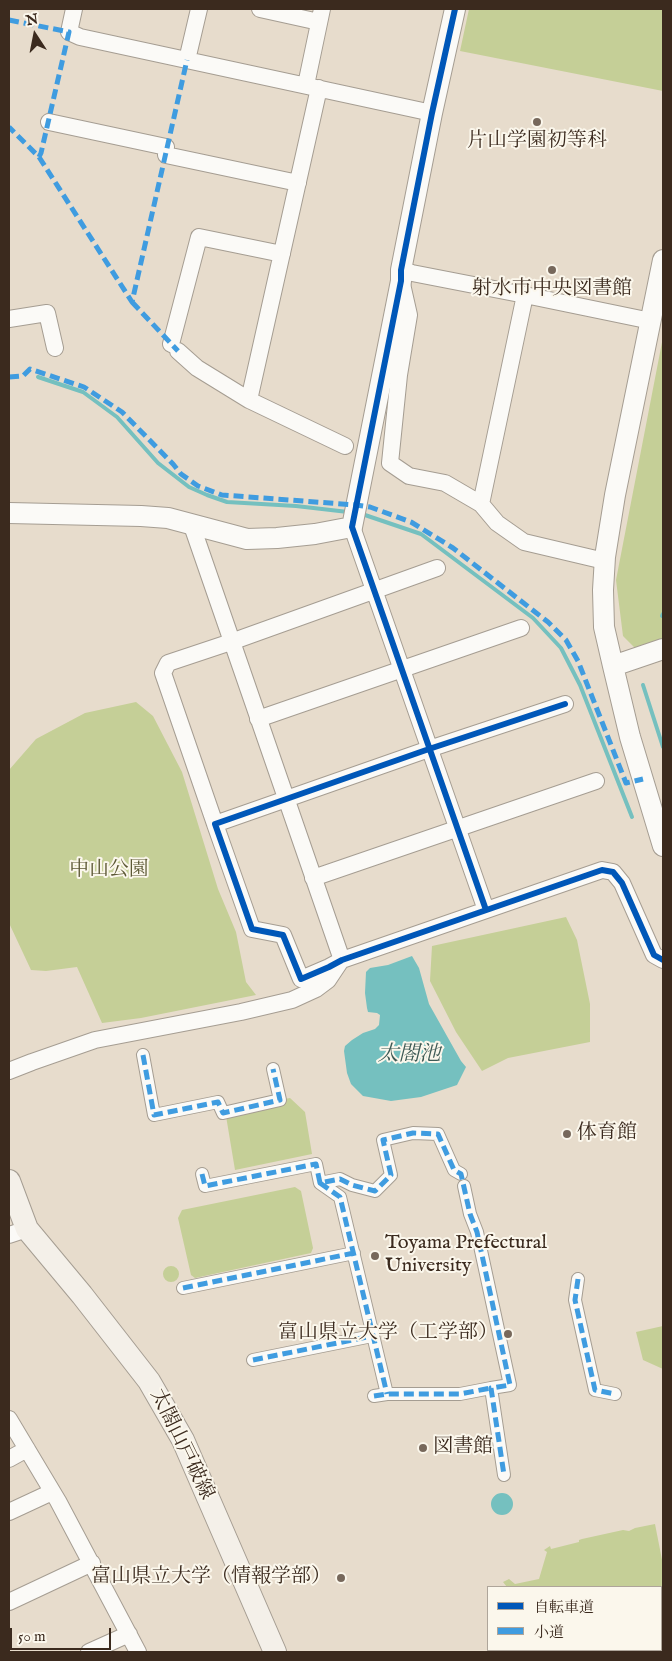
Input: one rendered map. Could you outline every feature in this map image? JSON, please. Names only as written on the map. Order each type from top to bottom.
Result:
[{"type":"main road","name":"太閤山戸破線","points":[[9,1181],[18,1232],[82,1295],[149,1381],[183,1440],[276,1652]]},
{"type":"street","points":[[74,9],[69,32],[80,37],[432,113]]},
{"type":"street","points":[[187,60],[199,9]]},
{"type":"street","points":[[249,400],[298,183],[313,86],[320,15],[260,9]]},
{"type":"street","points":[[455,9],[432,113],[354,517],[374,591],[486,910]]},
{"type":"street","points":[[49,122],[298,183]]},
{"type":"street","points":[[282,254],[199,237],[174,348],[197,368],[249,400],[345,446]]},
{"type":"street","points":[[663,260],[615,495],[605,557],[603,590],[604,627],[613,666],[630,737],[663,846]]},
{"type":"street","points":[[401,275],[412,273],[525,294],[651,321]]},
{"type":"street","points":[[401,275],[409,315],[399,375],[390,463],[409,476],[445,483],[481,504],[497,523],[524,542],[596,558],[605,557]]},
{"type":"street","points":[[481,504],[525,294]]},
{"type":"street","points":[[9,319],[47,313],[54,348]]},
{"type":"street","points":[[9,513],[168,518],[247,539],[315,534],[354,517]]},
{"type":"street","points":[[191,524],[342,960]]},
{"type":"street","points":[[437,568],[168,663],[163,672],[214,824],[252,929],[283,935],[301,979],[342,960],[602,870],[613,872],[622,883],[654,955],[663,960]]},
{"type":"street","points":[[258,719],[521,628]]},
{"type":"street","points":[[613,666],[663,650]]},
{"type":"street","points":[[214,824],[565,704]]},
{"type":"street","points":[[313,878],[596,781]]},
{"type":"street","points":[[9,1071],[95,1040],[241,1012],[292,1000],[328,980],[342,960]]},
{"type":"street","points":[[144,1055],[154,1114],[218,1102],[223,1113],[280,1100],[274,1069]]},
{"type":"street","points":[[202,1174],[205,1186],[316,1164],[320,1183],[340,1197],[372,1336],[381,1395],[460,1394],[510,1385],[477,1232],[470,1214],[463,1180],[454,1170],[438,1134],[413,1132],[383,1140],[391,1175],[375,1191],[352,1185],[340,1179],[320,1183]]},
{"type":"street","points":[[9,1207],[18,1232]]},
{"type":"street","points":[[183,1288],[354,1253]]},
{"type":"street","points":[[578,1279],[575,1300],[595,1390],[615,1394]]},
{"type":"street","points":[[253,1360],[372,1336]]},
{"type":"street","points":[[491,1388],[504,1475]]},
{"type":"street","points":[[9,1419],[92,1563],[138,1652]]},
{"type":"street","points":[[9,1459],[26,1449]]},
{"type":"street","points":[[9,1512],[52,1492]]},
{"type":"street","points":[[9,1602],[92,1563]]},
{"type":"street","points":[[89,1652],[129,1634]]},
{"type":"green space","points":[[469,9],[663,9],[663,91],[460,51]]},
{"type":"green space","points":[[663,337],[663,643],[638,651],[623,636],[616,580]]},
{"type":"green space","name":"中山公園","points":[[136,702],[153,716],[182,772],[218,889],[236,932],[246,982],[256,995],[141,1018],[102,1023],[77,967],[46,971],[31,970],[9,923],[9,770],[36,739],[85,713]]},
{"type":"green space","points":[[566,917],[577,940],[590,1004],[590,1042],[508,1058],[482,1071],[456,1032],[430,981],[432,946]]},
{"type":"green space","points":[[290,1098],[305,1112],[312,1154],[235,1170],[225,1110]]},
{"type":"green space","points":[[295,1187],[301,1191],[313,1248],[311,1253],[195,1278],[191,1275],[178,1218],[182,1210]]},
{"type":"green space","points":[[171,1266],[179,1274],[171,1282],[163,1274]]},
{"type":"green space","points":[[663,1326],[663,1369],[643,1360],[636,1332]]},
{"type":"green space","points":[[655,1524],[663,1565],[662,1642],[662,1586],[506,1586],[503,1582],[509,1579],[515,1584],[539,1579],[547,1552],[544,1550],[550,1546],[551,1549],[579,1542],[582,1539],[623,1530],[629,1531]]},
{"type":"green space","points":[[554,1651],[654,1651],[653,1652]]},
{"type":"water","name":"太閤池","points":[[412,956],[419,968],[429,1004],[466,1067],[457,1085],[421,1097],[391,1101],[363,1096],[351,1084],[347,1073],[344,1051],[345,1046],[352,1040],[363,1033],[375,1029],[379,1025],[380,1015],[368,1012],[367,1008],[365,993],[366,972],[370,968],[388,965]]},
{"type":"water","points":[[502,1493],[510,1496],[513,1504],[510,1512],[502,1515],[494,1512],[491,1504],[494,1496]]},
{"type":"waterway","points":[[38,377],[83,392],[117,417],[158,463],[189,487],[207,495],[227,502],[296,506],[348,512]]},
{"type":"waterway","points":[[362,514],[421,534],[533,618],[561,648],[580,685],[632,817]]},
{"type":"waterway","points":[[643,685],[663,747]]},
{"type":"marked path","points":[[9,20],[69,32],[39,157],[9,127]]},
{"type":"marked path","points":[[39,157],[132,302],[187,60]]},
{"type":"marked path","points":[[132,302],[178,351]]},
{"type":"marked path","points":[[9,377],[23,376],[30,369],[84,387],[122,412],[181,474],[198,486],[222,495],[370,507],[411,522],[453,548],[548,622],[566,640],[578,661],[626,783],[643,779]]},
{"type":"marked path","points":[[143,1055],[154,1115],[218,1102],[223,1113],[280,1100],[273,1069]]},
{"type":"marked path","points":[[202,1174],[205,1186],[316,1164],[320,1183],[340,1179],[352,1185],[375,1191],[391,1175],[383,1140],[413,1133],[438,1134],[454,1170],[461,1174],[470,1214],[477,1232],[510,1385],[491,1388],[504,1475]]},
{"type":"marked path","points":[[320,1183],[340,1197],[387,1394]]},
{"type":"marked path","points":[[183,1288],[354,1253]]},
{"type":"marked path","points":[[578,1279],[575,1300],[595,1390],[615,1394]]},
{"type":"marked path","points":[[253,1360],[372,1336]]},
{"type":"marked path","points":[[374,1396],[387,1394],[460,1394],[491,1388]]},
{"type":"cycle path","points":[[455,9],[432,113],[352,527],[486,910]]},
{"type":"cycle path","points":[[565,704],[429,749],[215,824],[252,929],[283,935],[301,979],[342,960],[602,870],[613,872],[622,883],[654,955],[663,960]]},
{"type":"place","name":"片山学園初等科","points":[[537,122]]},
{"type":"place","name":"射水市中央図書館","points":[[552,270]]},
{"type":"place","name":"体育館","points":[[567,1134]]},
{"type":"place","name":"Toyama Prefectural University","points":[[375,1256]]},
{"type":"place","name":"富山県立大学（工学部）","points":[[508,1334]]},
{"type":"place","name":"図書館","points":[[423,1448]]},
{"type":"place","name":"富山県立大学（情報学部）","points":[[341,1578]]}]
